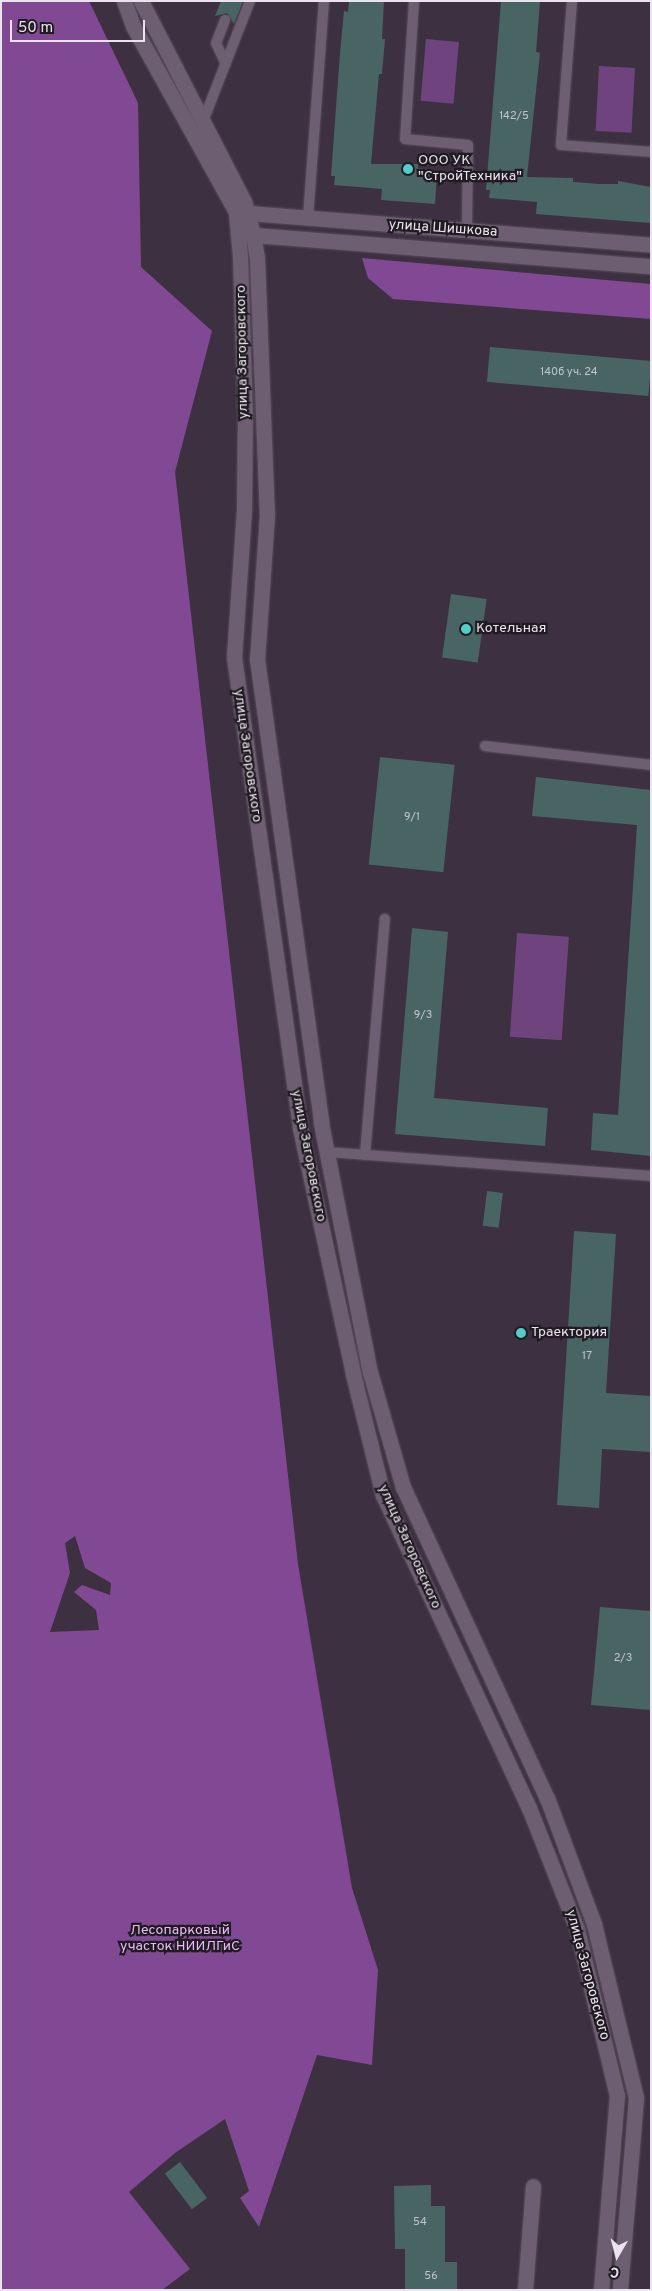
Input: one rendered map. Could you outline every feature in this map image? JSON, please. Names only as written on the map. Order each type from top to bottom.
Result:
[{"type":"street","name":"улица Загоровского","points":[[124,1],[133,26],[195,142],[241,212],[238,233],[245,414],[244,510],[234,657],[300,1128],[353,1374],[383,1495],[530,1808],[577,1928],[617,2095],[601,2290]]},
{"type":"street","name":"улица Загоровского","points":[[141,1],[203,123],[241,212],[253,235],[257,258],[267,514],[258,659],[327,1152],[370,1372],[403,1487],[547,1798],[594,1924],[636,2098],[620,2290]]},
{"type":"street","name":"улица Шишкова","points":[[241,212],[651,245]]},
{"type":"street","name":"улица Шишкова","points":[[238,233],[651,266]]},
{"type":"street","points":[[525,2290],[533,2186]]},
{"type":"lane","points":[[195,142],[250,1]]},
{"type":"lane","points":[[308,218],[324,1]]},
{"type":"lane","points":[[414,1],[405,139],[468,145],[468,231]]},
{"type":"lane","points":[[572,1],[561,146],[651,152]]},
{"type":"lane","points":[[225,20],[216,43],[226,64]]},
{"type":"lane","points":[[484,746],[651,765]]},
{"type":"lane","points":[[365,1154],[385,919]]},
{"type":"lane","points":[[327,1152],[651,1176]]},
{"type":"shaded area","points":[[426,39],[459,42],[453,104],[421,101]]},
{"type":"shaded area","points":[[599,66],[635,68],[632,133],[596,131]]},
{"type":"shaded area","points":[[517,933],[569,937],[562,1040],[510,1037]]},
{"type":"green space","name":"Лесопарковый участок НИИЛГиС","points":[[1,1],[89,1],[138,103],[141,267],[212,331],[175,472],[298,1564],[352,1888],[378,1970],[372,2065],[317,2055],[259,2227],[240,2198],[249,2191],[225,2119],[175,2153],[129,2192],[190,2269],[162,2290],[1,2290]],"holes":[[[75,1536],[85,1568],[111,1583],[110,1595],[82,1585],[74,1592],[96,1610],[99,1630],[50,1632],[70,1573],[65,1543]]]},
{"type":"green space","points":[[362,258],[651,284],[651,319],[393,299],[368,278]]},
{"type":"building","points":[[221,1],[243,1],[234,24],[227,13],[215,16]]},
{"type":"building","points":[[349,1],[384,1],[382,39],[385,39],[382,74],[379,74],[371,164],[418,164],[418,168],[428,169],[427,173],[437,174],[435,204],[381,200],[382,189],[334,185],[335,176],[331,176],[340,53],[344,11],[348,12]]},
{"type":"building","points":[[501,1],[540,2],[536,52],[540,53],[527,177],[573,178],[573,182],[600,184],[618,184],[618,181],[651,187],[650,223],[536,214],[537,202],[489,198],[490,190],[486,190]]},
{"type":"building","points":[[490,347],[651,361],[648,396],[487,382]]},
{"type":"building","name":"Котельная","points":[[451,594],[487,599],[478,662],[442,657]]},
{"type":"building","points":[[380,757],[455,765],[443,872],[369,864]]},
{"type":"building","points":[[536,777],[651,790],[651,1156],[591,1150],[593,1113],[618,1115],[637,825],[532,816]]},
{"type":"building","points":[[412,928],[448,932],[434,1098],[548,1108],[545,1146],[395,1134]]},
{"type":"building","points":[[487,1191],[503,1193],[499,1228],[483,1226]]},
{"type":"building","points":[[574,1231],[616,1234],[606,1393],[651,1396],[651,1452],[602,1449],[599,1508],[557,1505]]},
{"type":"building","points":[[600,1607],[651,1611],[651,1710],[591,1705]]},
{"type":"building","points":[[180,2162],[207,2198],[192,2209],[165,2173]]},
{"type":"building","points":[[431,2185],[431,2206],[445,2206],[445,2262],[457,2262],[457,2290],[405,2290],[405,2249],[395,2249],[394,2186]]},
{"type":"place","name":"ООО УК \"СтройТехника\"","points":[[408,169]]},
{"type":"place","name":"Котельная","points":[[466,629]]},
{"type":"place","name":"Траектория","points":[[521,1333]]}]
